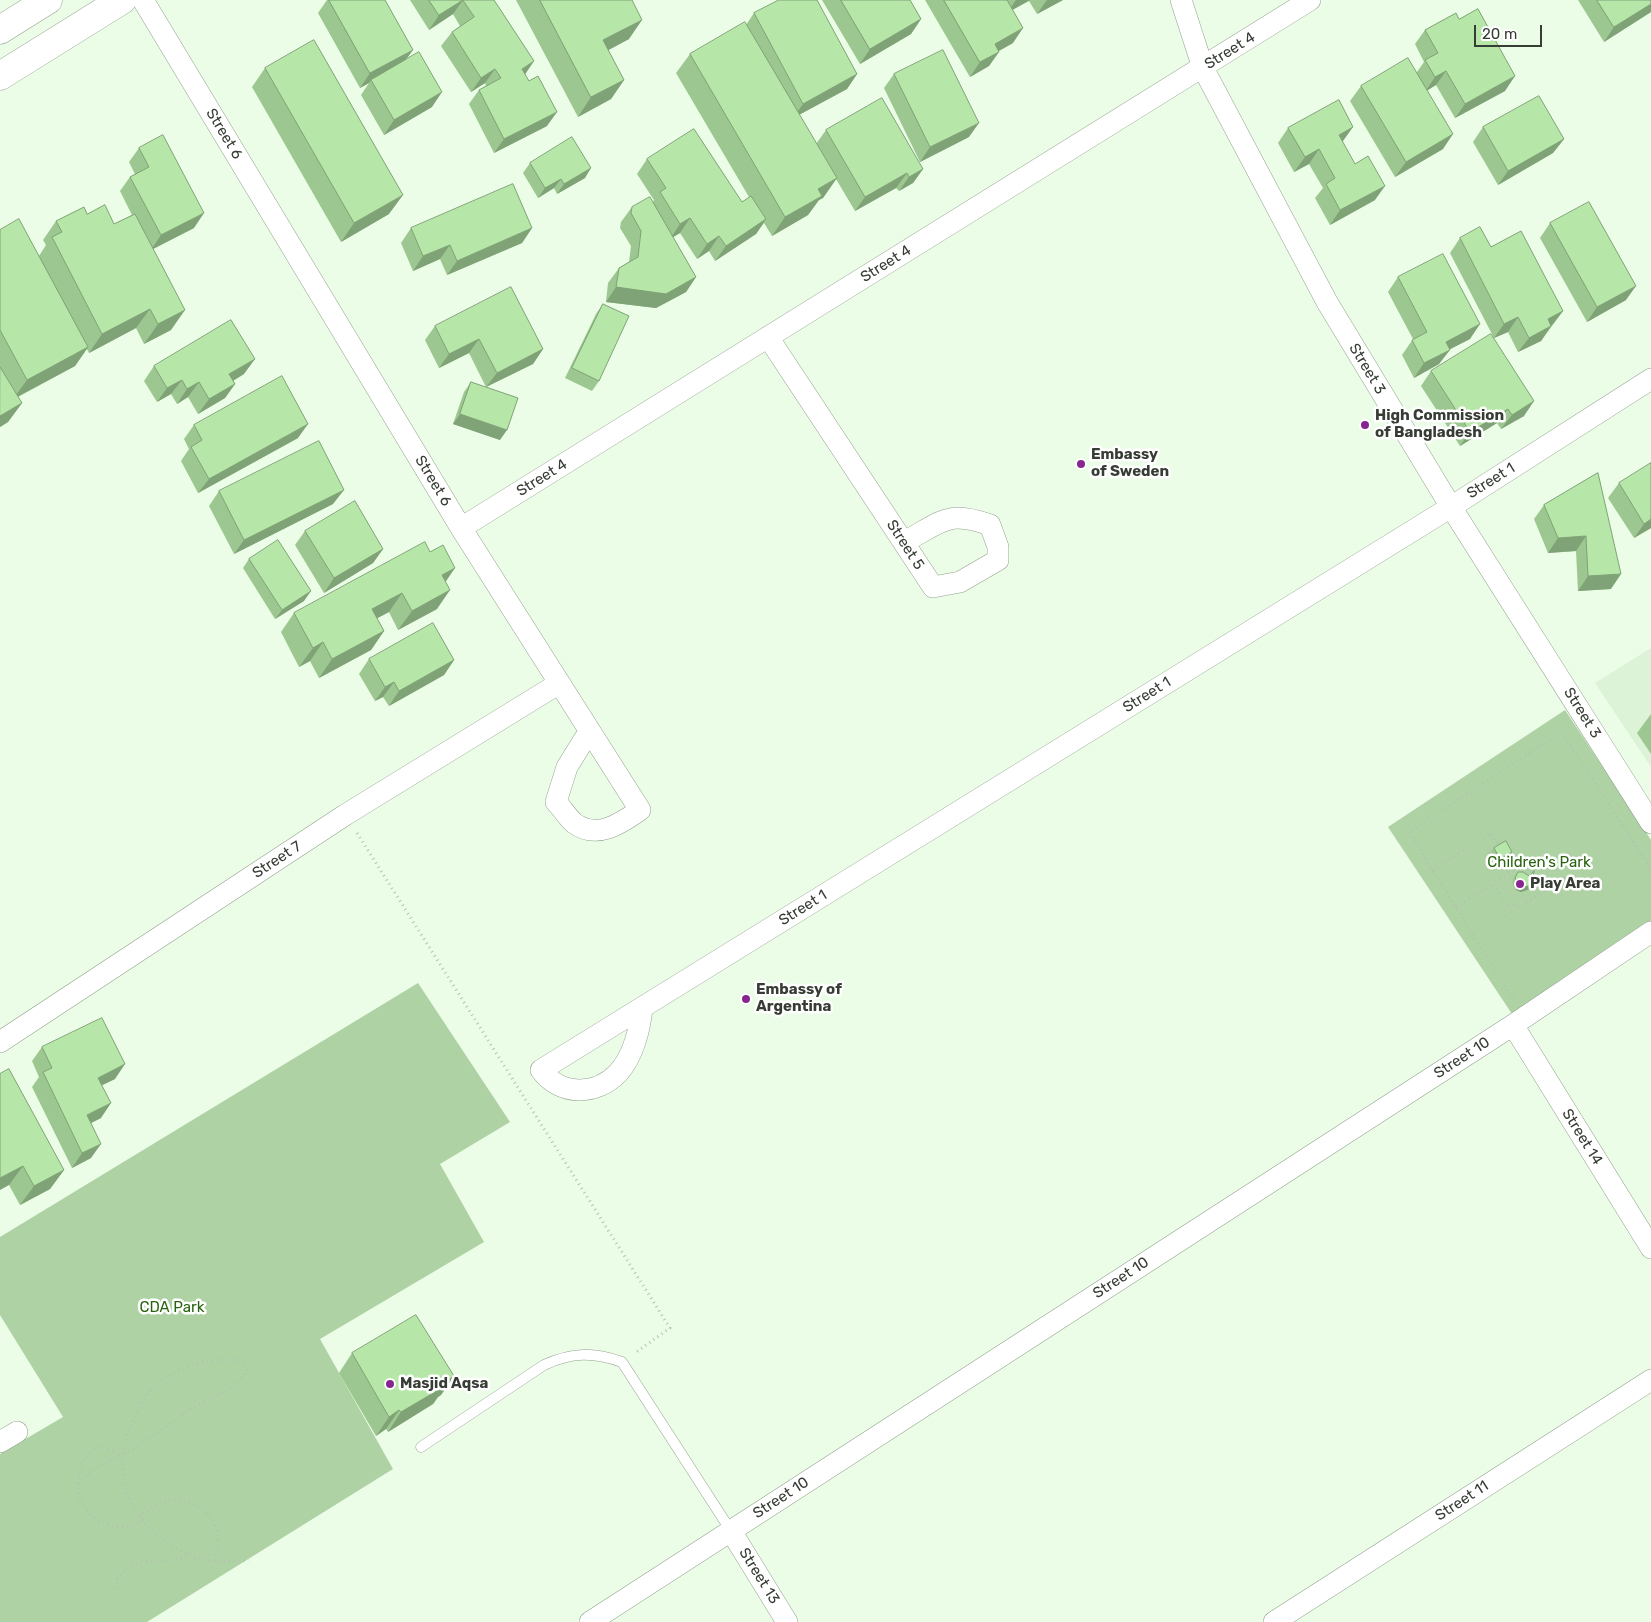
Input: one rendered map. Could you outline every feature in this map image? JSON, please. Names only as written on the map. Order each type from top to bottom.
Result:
[{"type":"main road","points":[[0,30],[48,0]]},
{"type":"main road","points":[[0,76],[122,0]]},
{"type":"street","name":"Street 6","points":[[143,0],[461,528],[558,684],[640,810],[621,823],[596,832],[575,823],[556,802],[567,767],[586,738]]},
{"type":"street","name":"Street 3","points":[[1181,0],[1203,68],[1327,302],[1451,507],[1651,823]]},
{"type":"street","name":"Street 4","points":[[461,528],[1310,0]]},
{"type":"street","name":"Street 5","points":[[768,337],[933,587],[960,582],[998,560],[998,547],[990,525],[968,517],[949,517],[906,541]]},
{"type":"street","name":"Street 1","points":[[642,1008],[630,1053],[618,1073],[598,1087],[569,1090],[549,1082],[541,1070],[1451,507],[1651,379]]},
{"type":"street","name":"Street 7","points":[[0,1042],[345,815],[558,684]]},
{"type":"street","name":"Street 10","points":[[590,1622],[1513,1025],[1651,932]]},
{"type":"street","name":"Street 14","points":[[1513,1025],[1651,1248]]},
{"type":"street","name":"Street 11","points":[[1274,1622],[1651,1380]]},
{"type":"street","name":"Street 13","points":[[730,1531],[787,1622]]},
{"type":"lane","points":[[421,1448],[544,1365],[563,1356],[601,1355],[622,1362],[730,1531]]},
{"type":"path","points":[[1522,994],[1514,999],[1409,832],[1562,732],[1651,870]]},
{"type":"path","points":[[345,815],[670,1328],[622,1362]]},
{"type":"path","points":[[1434,870],[1491,833],[1499,846]]},
{"type":"path","points":[[1503,844],[1510,857],[1496,865],[1489,852],[1499,846],[1503,844]]},
{"type":"path","points":[[1502,862],[1509,874]]},
{"type":"path","points":[[1456,907],[1521,866],[1527,867],[1546,890]]},
{"type":"path","points":[[1509,921],[1502,910],[1514,902],[1518,909],[1567,876]]},
{"type":"path","points":[[1493,884],[1508,906]]},
{"type":"path","points":[[78,1484],[96,1470],[123,1455],[194,1408],[228,1389],[243,1377],[247,1371],[244,1362],[229,1360],[197,1364],[185,1367],[159,1382],[146,1395],[133,1417],[123,1455],[124,1481],[132,1506],[142,1521],[162,1540],[187,1554],[216,1561],[248,1560]]},
{"type":"path","points":[[123,1455],[104,1447],[95,1448],[81,1464],[76,1495],[78,1500],[92,1514],[108,1524],[124,1527],[142,1521]]},
{"type":"path","points":[[139,1517],[156,1506],[176,1499],[201,1508],[216,1529],[218,1544],[216,1561]]},
{"type":"path","points":[[117,1589],[117,1579],[135,1562],[178,1558],[187,1554]]},
{"type":"shaded area","points":[[1651,648],[1651,767],[1595,683]]},
{"type":"green space","name":"Children's Park","points":[[1565,710],[1651,840],[1651,922],[1512,1014],[1388,827]]},
{"type":"green space","name":"CDA Park","points":[[418,983],[510,1122],[440,1164],[484,1242],[320,1339],[393,1469],[147,1622],[0,1622],[0,1454],[63,1417],[0,1315],[0,1237]]},
{"type":"building","points":[[329,0],[385,0],[413,50],[370,73]]},
{"type":"building","points":[[429,0],[463,0],[439,15]]},
{"type":"building","points":[[463,0],[494,0],[534,61],[522,69],[529,81],[538,76],[557,112],[504,139],[479,90],[501,78],[495,69],[481,78],[452,32],[474,17]]},
{"type":"building","points":[[540,0],[632,0],[642,20],[603,40],[624,80],[591,97]]},
{"type":"building","points":[[779,0],[817,0],[857,74],[803,104],[754,13]]},
{"type":"building","points":[[841,0],[910,0],[921,19],[870,49]]},
{"type":"building","points":[[944,0],[1007,0],[1023,28],[995,44],[999,52],[980,62]]},
{"type":"building","points":[[1597,0],[1651,0],[1651,4],[1614,27]]},
{"type":"building","points":[[1478,9],[1515,76],[1465,104],[1446,71],[1435,77],[1425,60],[1438,53],[1425,30],[1456,13],[1459,19]]},
{"type":"building","points":[[745,22],[837,178],[818,189],[822,196],[785,217],[690,54]]},
{"type":"building","points":[[314,40],[403,195],[354,223],[265,68]]},
{"type":"building","points":[[943,50],[979,123],[930,147],[894,74]]},
{"type":"building","points":[[419,52],[442,92],[394,120],[371,80]]},
{"type":"building","points":[[1408,58],[1453,134],[1406,162],[1361,86]]},
{"type":"building","points":[[1539,96],[1564,139],[1508,171],[1483,127]]},
{"type":"building","points":[[882,98],[923,169],[909,177],[907,173],[865,197],[826,130]]},
{"type":"building","points":[[1339,100],[1353,127],[1339,135],[1355,164],[1368,156],[1385,186],[1340,210],[1326,184],[1335,178],[1319,149],[1305,157],[1288,128]]},
{"type":"building","points":[[694,129],[742,202],[751,196],[766,219],[726,246],[719,236],[707,244],[690,218],[680,224],[660,192],[666,188],[647,159]]},
{"type":"building","points":[[163,135],[204,213],[161,235],[130,177],[149,167],[139,148]]},
{"type":"building","points":[[572,137],[591,168],[564,184],[561,179],[545,188],[530,163]]},
{"type":"building","points":[[513,184],[532,228],[457,261],[450,245],[423,256],[411,228]]},
{"type":"building","points":[[650,197],[696,277],[666,294],[616,287],[619,268],[638,257],[641,231],[631,213],[632,207]]},
{"type":"building","points":[[1589,202],[1636,286],[1597,307],[1550,223]]},
{"type":"building","points":[[105,205],[114,224],[135,214],[185,310],[158,324],[150,309],[102,334],[52,237],[62,232],[56,221],[84,207],[87,214]]},
{"type":"building","points":[[19,219],[88,347],[27,380],[0,330],[0,230]]},
{"type":"building","points":[[1480,227],[1491,247],[1521,231],[1563,311],[1548,319],[1551,326],[1529,338],[1518,317],[1504,324],[1460,238]]},
{"type":"building","points":[[1443,254],[1480,324],[1446,342],[1450,350],[1424,363],[1412,340],[1427,332],[1398,277]]},
{"type":"building","points":[[511,287],[543,349],[497,373],[479,339],[449,354],[435,326]]},
{"type":"building","points":[[603,304],[629,316],[599,381],[572,368]]},
{"type":"building","points":[[231,320],[255,359],[229,374],[235,384],[209,399],[199,382],[187,389],[182,380],[167,388],[154,366]]},
{"type":"building","points":[[1491,334],[1534,401],[1512,415],[1508,409],[1470,432],[1431,371]]},
{"type":"building","points":[[0,367],[22,403],[0,416]]},
{"type":"building","points":[[282,376],[308,424],[209,479],[191,447],[202,440],[194,425]]},
{"type":"building","points":[[471,382],[518,398],[507,430],[460,414]]},
{"type":"building","points":[[319,441],[344,490],[244,540],[219,491]]},
{"type":"building","points":[[1651,463],[1651,519],[1644,524],[1619,483]]},
{"type":"building","points":[[1598,473],[1621,574],[1588,576],[1586,536],[1558,538],[1544,505]]},
{"type":"building","points":[[355,501],[383,549],[334,578],[305,531]]},
{"type":"building","points":[[278,540],[311,591],[282,610],[249,559]]},
{"type":"building","points":[[425,542],[430,552],[443,545],[455,568],[442,575],[450,590],[412,611],[402,593],[372,609],[384,631],[332,659],[323,642],[313,648],[294,613]]},
{"type":"building","points":[[433,623],[454,660],[399,691],[394,682],[385,687],[369,659]]},
{"type":"building","points":[[1506,841],[1512,852],[1500,859],[1494,848]]},
{"type":"building","points":[[1534,871],[1533,878],[1536,883],[1525,887],[1519,886],[1515,878],[1518,872],[1523,872],[1529,876]]},
{"type":"building","points":[[102,1018],[125,1064],[98,1078],[111,1103],[87,1115],[101,1144],[82,1153],[43,1072],[52,1068],[42,1047]]},
{"type":"building","points":[[9,1069],[64,1170],[34,1186],[23,1166],[0,1178],[0,1074]]},
{"type":"building","name":"Masjid Aqsa","points":[[416,1315],[454,1376],[445,1382],[447,1385],[389,1417],[352,1353]]},
{"type":"place","name":"High Commission of Bangladesh","points":[[1365,425]]},
{"type":"place","name":"Embassy of Sweden","points":[[1081,464]]},
{"type":"place","name":"Play Area","points":[[1520,884]]},
{"type":"place","name":"Embassy of Argentina","points":[[746,999]]},
{"type":"place","name":"Masjid Aqsa","points":[[390,1384]]}]
